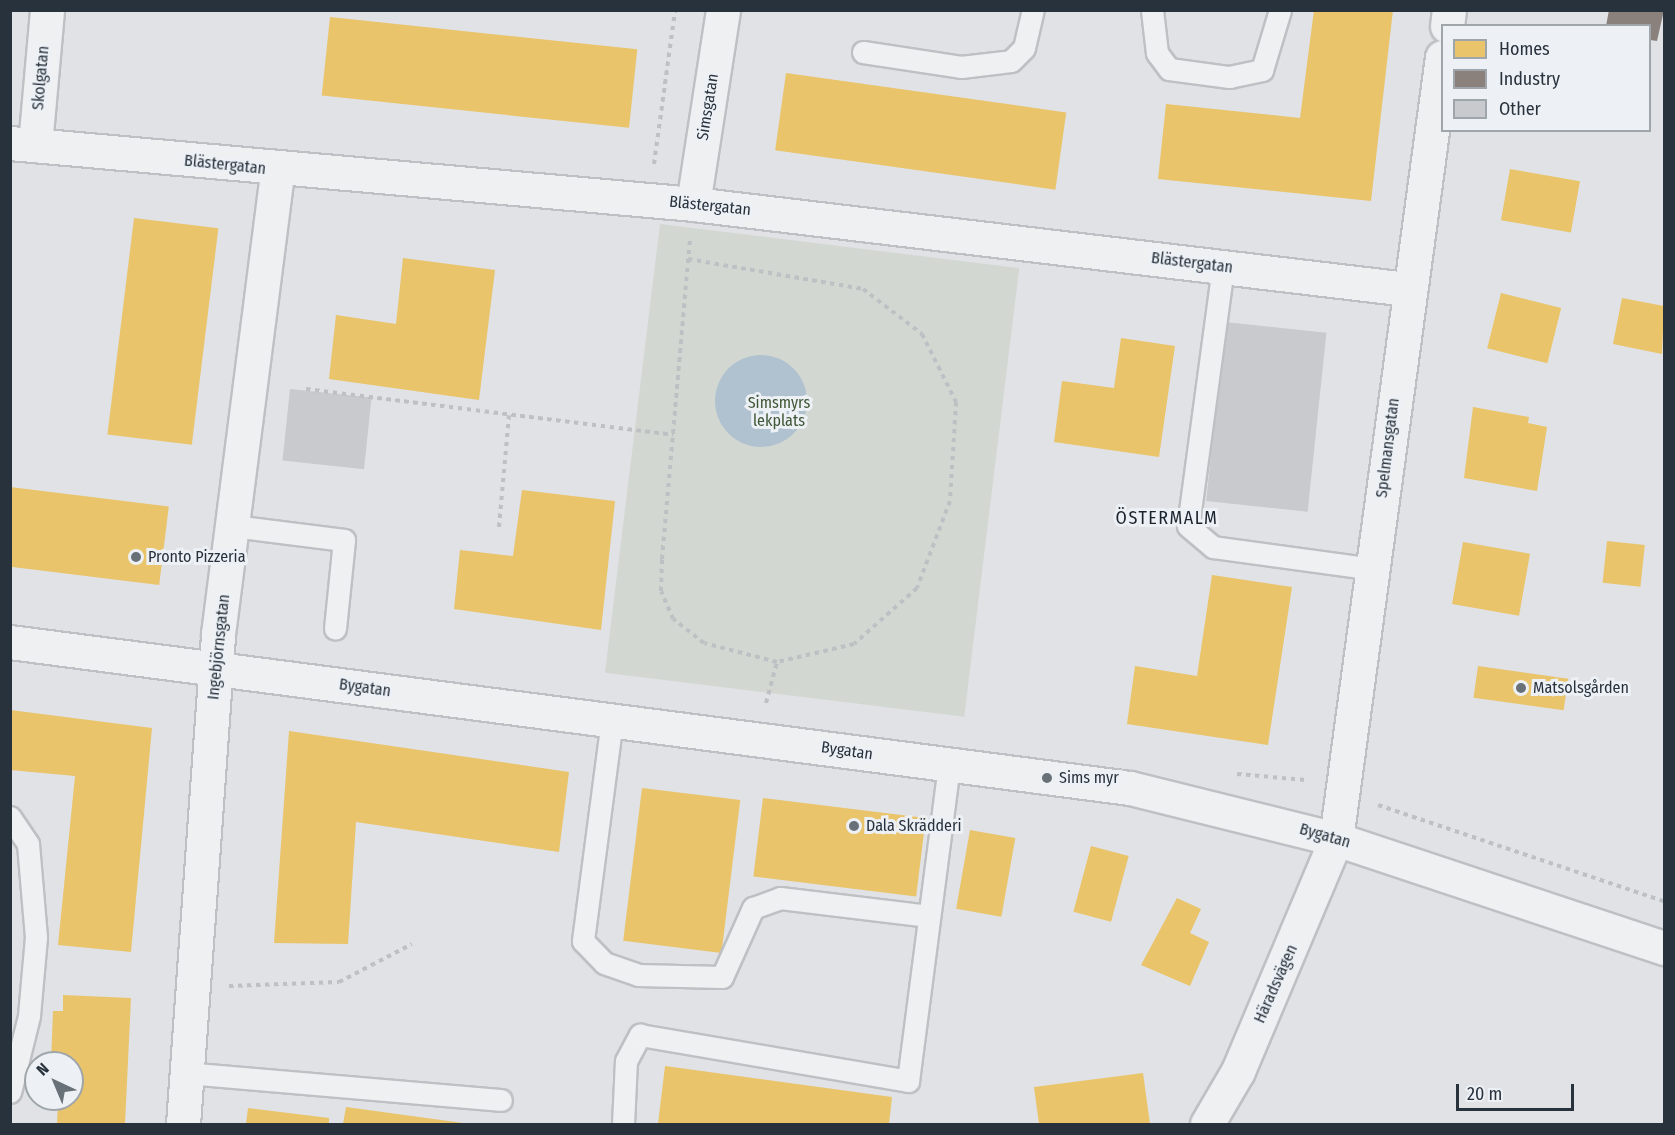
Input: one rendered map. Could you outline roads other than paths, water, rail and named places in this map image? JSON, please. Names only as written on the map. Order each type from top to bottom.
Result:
[{"type":"street","name":"Skolgatan","points":[[23,144],[47,10]]},
{"type":"street","name":"Simsgatan","points":[[693,204],[723,10]]},
{"type":"street","name":"Spelmansgatan","points":[[1336,839],[1373,569],[1407,289],[1441,70]]},
{"type":"street","name":"Blästergatan","points":[[23,144],[277,171],[693,204],[1407,289]]},
{"type":"street","name":"Ingebjörnsgatan","points":[[183,1125],[216,671],[277,171]]},
{"type":"street","name":"Bygatan","points":[[10,642],[216,671],[1130,788],[1336,839],[1665,948]]},
{"type":"street","name":"Häradsvägen","points":[[1207,1125],[1238,1071],[1336,839]]},
{"type":"lane","points":[[863,52],[961,67],[1011,61],[1024,48],[1032,10]]},
{"type":"lane","points":[[1152,10],[1157,53],[1169,69],[1229,77],[1262,70],[1280,10]]},
{"type":"lane","points":[[1223,267],[1188,526],[1214,547],[1373,569]]},
{"type":"lane","points":[[233,526],[344,540],[335,630]]},
{"type":"lane","points":[[612,720],[583,941],[604,963],[638,975],[722,977],[753,908],[780,898],[929,916]]},
{"type":"lane","points":[[623,1125],[626,1061],[640,1035],[908,1081],[948,765]]},
{"type":"lane","points":[[10,817],[28,844],[36,937],[29,1016],[10,1092]]},
{"type":"lane","points":[[186,1073],[501,1100]]},
{"type":"water","points":[[761,355],[778,359],[793,369],[803,384],[807,401],[803,418],[793,433],[778,443],[761,447],[744,443],[729,433],[719,418],[715,401],[719,384],[729,369],[744,359]]},
{"type":"place","name":"Pronto Pizzeria","points":[[136,557]]},
{"type":"place","name":"Matsolsgården","points":[[1521,688]]},
{"type":"place","name":"Sims myr","points":[[1047,778]]},
{"type":"place","name":"Dala Skrädderi","points":[[854,826]]},
{"type":"district","name":"ÖSTERMALM","points":[[1167,518]]},
{"type":"park label","name":"Simsmyrs lekplats","points":[[779,412]]}]
